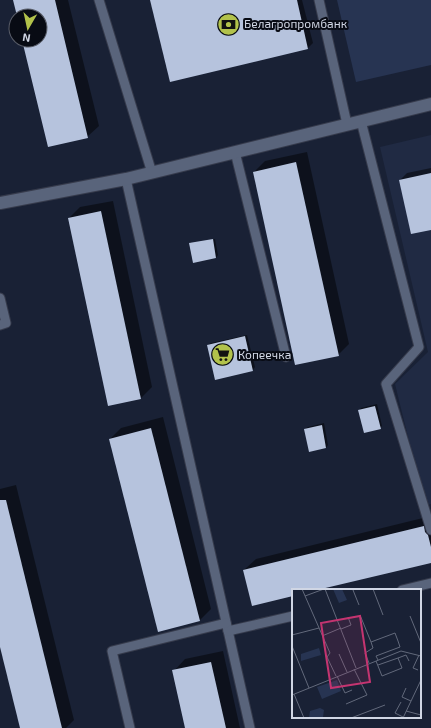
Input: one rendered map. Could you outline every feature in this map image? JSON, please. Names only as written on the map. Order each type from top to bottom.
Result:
[{"type":"street","points":[[0,203],[126,179],[431,104]]},
{"type":"lane","points":[[99,0],[152,173]]},
{"type":"lane","points":[[319,0],[347,124]]},
{"type":"lane","points":[[361,121],[419,347],[386,384],[431,530]]},
{"type":"lane","points":[[235,152],[286,357]]},
{"type":"lane","points":[[126,179],[250,728]]},
{"type":"lane","points":[[0,298],[6,323],[0,325]]},
{"type":"lane","points":[[406,589],[431,583]]},
{"type":"lane","points":[[130,728],[112,651],[227,627],[292,616]]},
{"type":"shaded area","points":[[337,0],[431,0],[431,65],[356,82]]},
{"type":"shaded area","points":[[431,135],[431,504],[425,506],[395,384],[428,352],[380,147]]},
{"type":"building","points":[[13,0],[55,0],[88,138],[48,147],[24,48],[48,48],[48,8],[15,8]]},
{"type":"building","name":"Белагропромбанк","points":[[150,0],[297,0],[308,49],[170,82]]},
{"type":"building","points":[[296,162],[339,356],[295,365],[253,172]]},
{"type":"building","points":[[431,173],[431,230],[411,234],[399,180]]},
{"type":"building","points":[[101,211],[141,399],[108,406],[68,218]]},
{"type":"building","points":[[213,239],[216,258],[193,263],[189,243]]},
{"type":"building","points":[[245,336],[253,371],[215,380],[207,345]]},
{"type":"building","points":[[375,406],[381,429],[364,433],[358,410]]},
{"type":"building","points":[[322,425],[326,448],[309,452],[304,429]]},
{"type":"building","points":[[151,428],[200,621],[158,632],[109,439]]},
{"type":"building","points":[[0,500],[6,500],[62,728],[20,728],[0,647]]},
{"type":"building","points":[[424,526],[431,547],[431,563],[321,589],[292,589],[292,596],[252,606],[243,570]]},
{"type":"building","points":[[211,662],[226,728],[185,728],[172,670]]},
{"type":"place","name":"Белагропромбанк","points":[[229,24]]},
{"type":"place","name":"Копеечка","points":[[223,355]]}]
